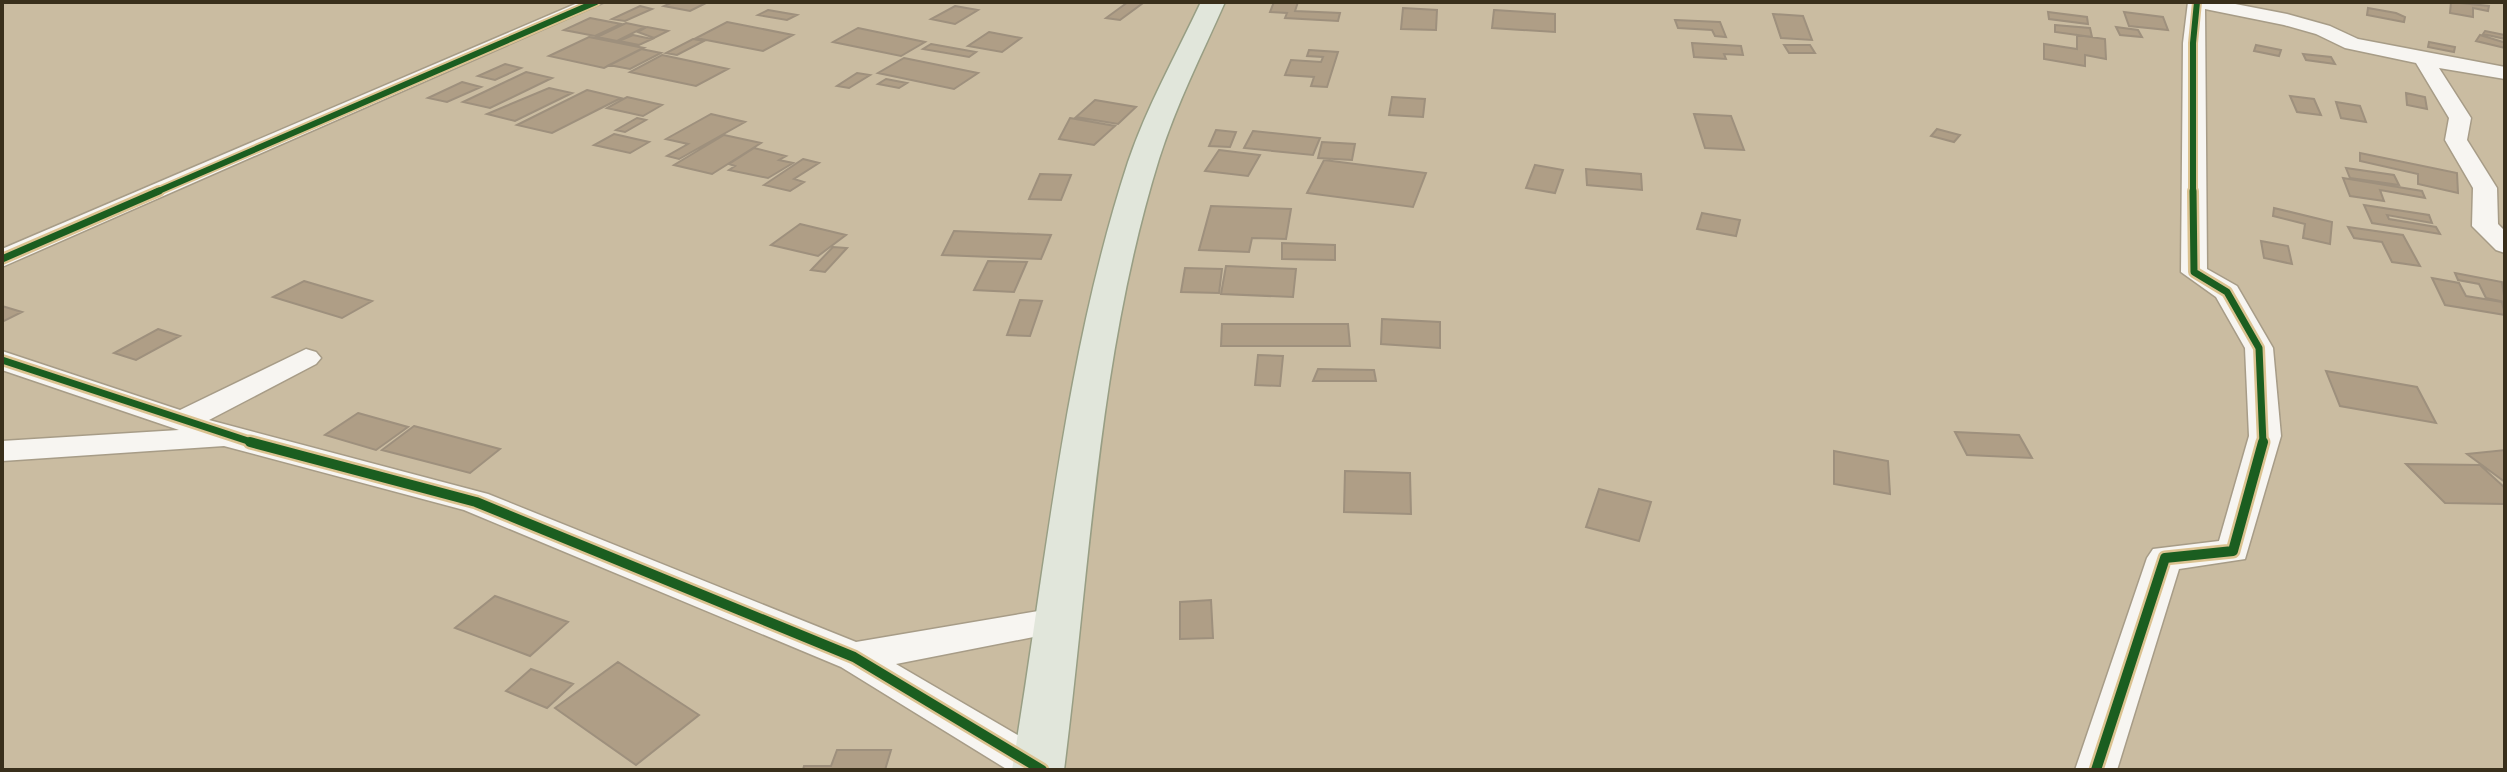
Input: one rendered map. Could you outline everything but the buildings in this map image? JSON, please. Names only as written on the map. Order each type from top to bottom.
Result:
[{"type":"main road","points":[[1040,768],[1056,621],[1105,314],[1144,160],[1213,2]]},
{"type":"street","points":[[2,259],[596,2]]},
{"type":"street","points":[[2096,770],[2165,558],[2233,551],[2265,436],[2259,348],[2227,292],[2194,272],[2190,206],[2195,102],[2191,38],[2197,2],[2287,20],[2323,30],[2352,44],[2505,73]]},
{"type":"street","points":[[2423,59],[2460,118],[2454,134],[2461,156],[2483,181],[2488,200],[2485,226],[2505,245]]},
{"type":"street","points":[[183,421],[306,358]]},
{"type":"street","points":[[2,360],[229,437],[476,502],[854,657],[1040,768]]},
{"type":"street","points":[[2,451],[229,437]]},
{"type":"street","points":[[854,657],[1056,621]]},
{"type":"cycle path","points":[[2,259],[596,2]]},
{"type":"cycle path","points":[[2096,770],[2165,558],[2233,551],[2265,436],[2259,348],[2227,292],[2194,272],[2193,43],[2197,2]]},
{"type":"cycle path","points":[[2,360],[229,437],[476,502],[854,657],[1042,770]]}]
